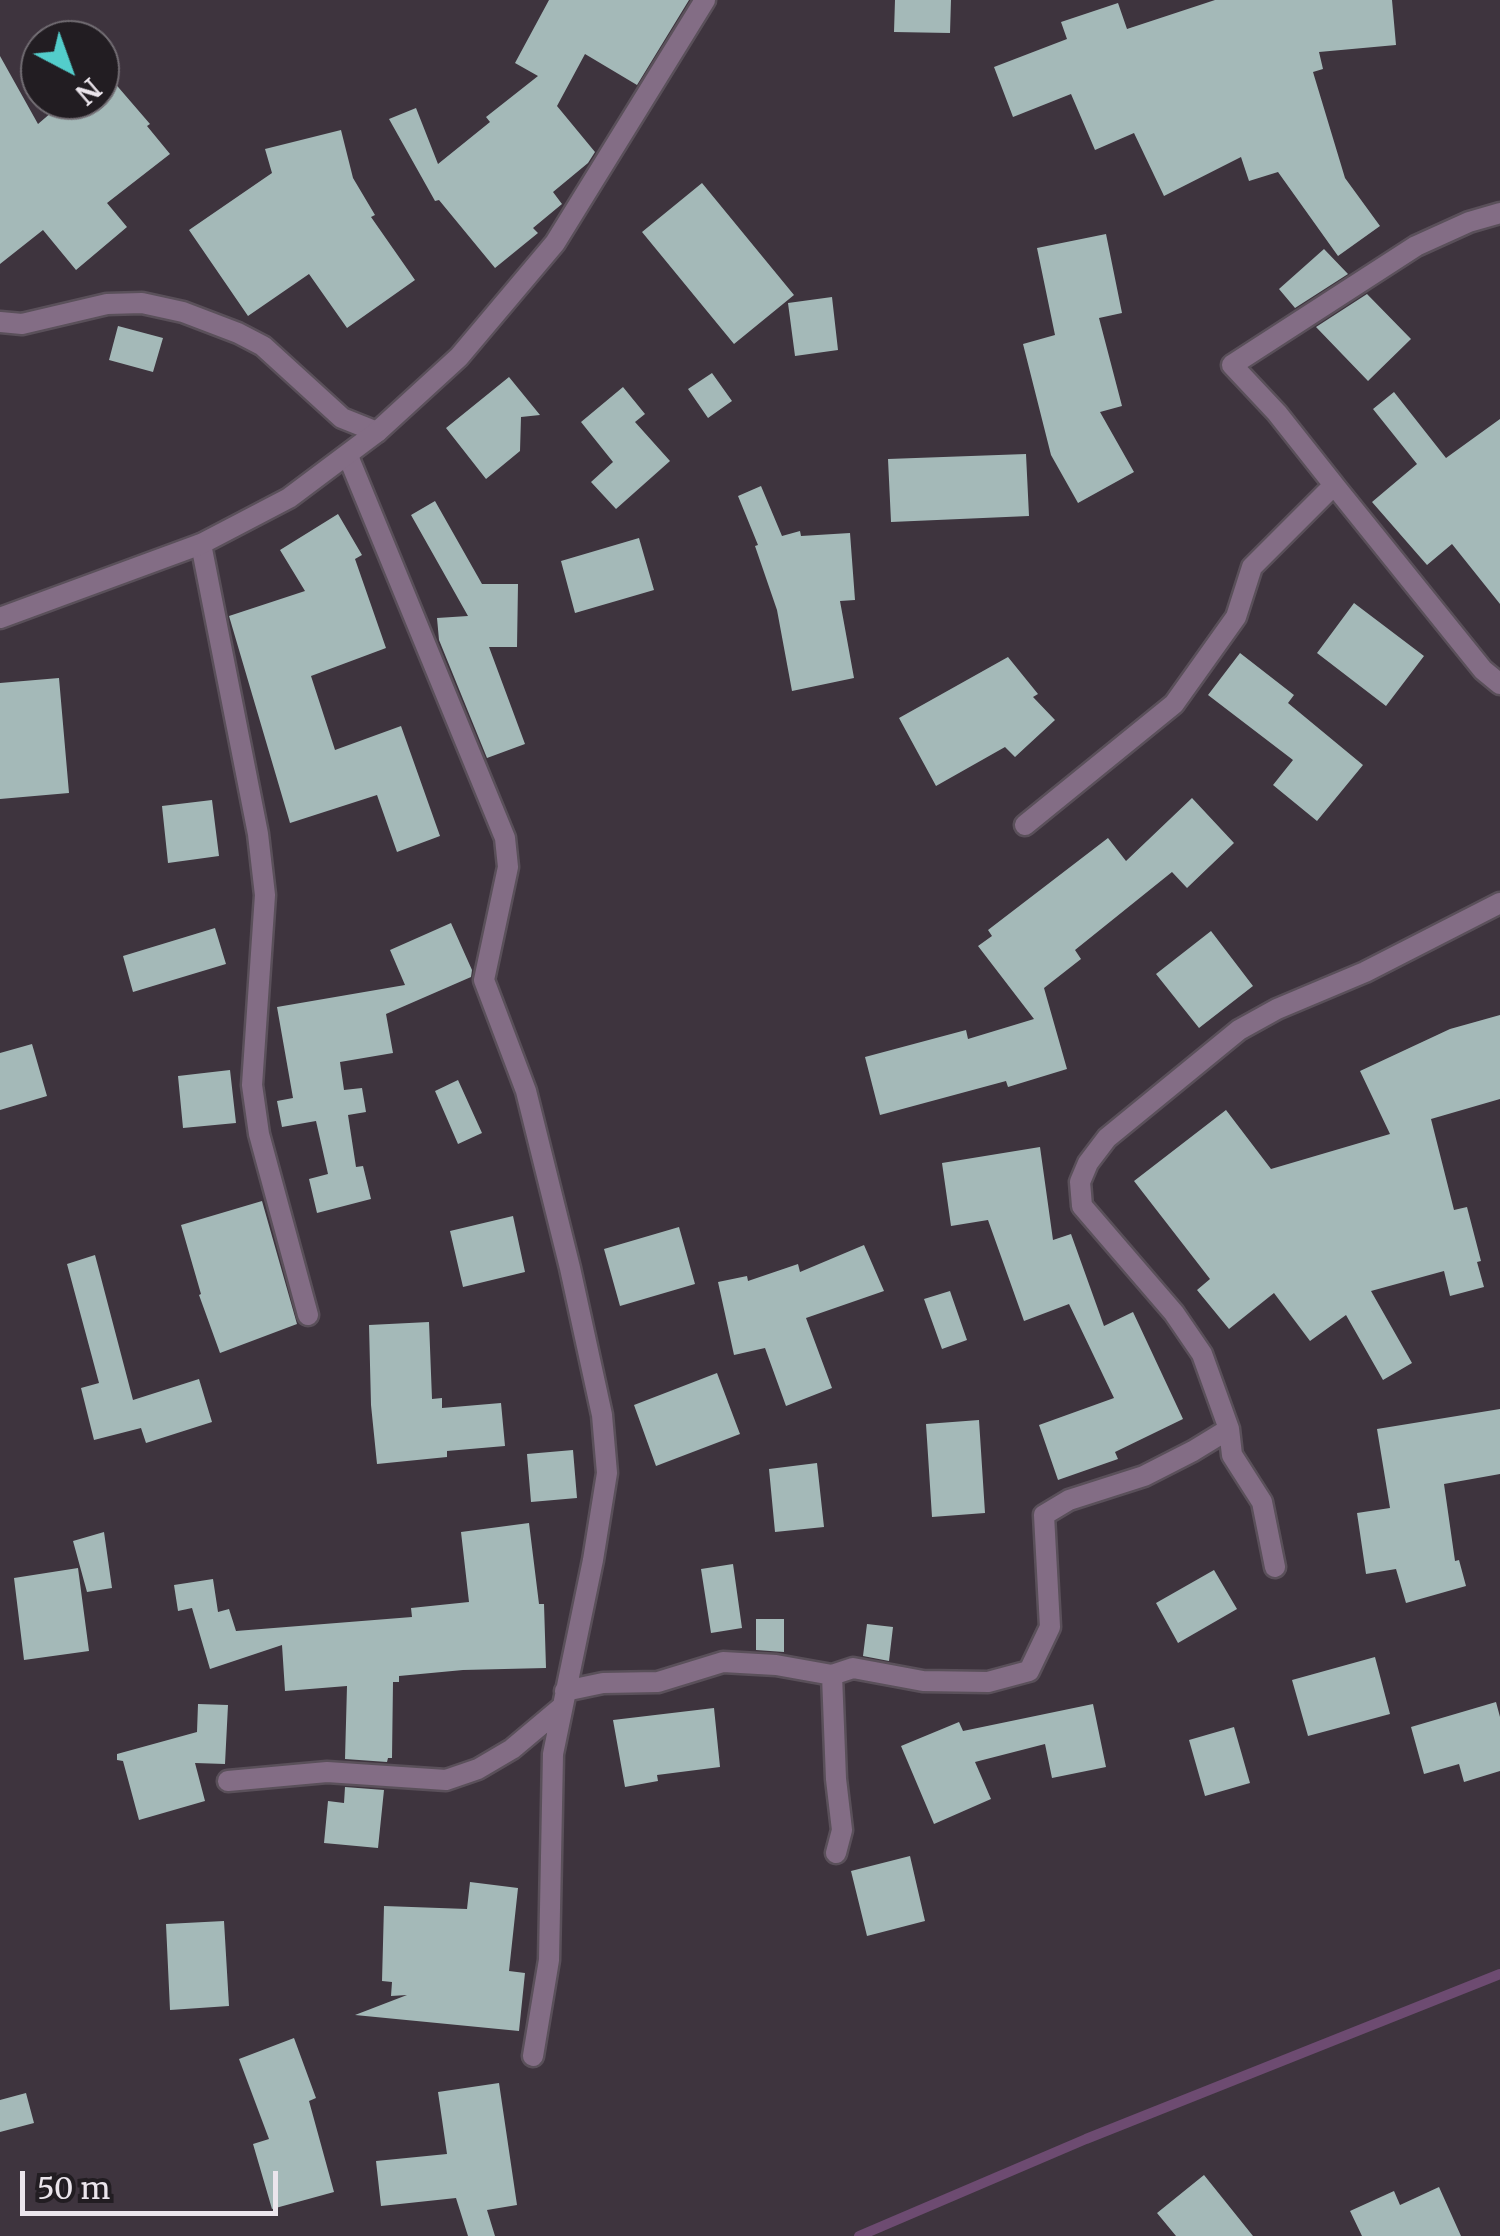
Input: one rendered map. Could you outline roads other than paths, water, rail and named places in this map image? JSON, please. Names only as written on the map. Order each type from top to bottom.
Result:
[{"type":"street","points":[[0,618],[201,544],[289,498],[377,432],[459,357],[555,243],[706,0]]},
{"type":"street","points":[[1500,214],[1469,222],[1416,246],[1232,365],[1276,413],[1483,670],[1500,684]]},
{"type":"street","points":[[0,322],[22,324],[107,304],[142,302],[183,312],[238,332],[263,346],[342,418],[377,432]]},
{"type":"street","points":[[348,456],[505,838],[508,867],[484,980],[526,1091],[602,1414],[607,1473],[553,1754],[549,1960],[532,2056]]},
{"type":"street","points":[[1024,825],[1174,704],[1236,617],[1252,567],[1334,484]]},
{"type":"street","points":[[201,544],[258,834],[265,894],[252,1085],[260,1134],[308,1315]]},
{"type":"street","points":[[1275,1567],[1262,1502],[1232,1455],[1228,1428],[1202,1354],[1174,1314],[1082,1206],[1080,1182],[1088,1163],[1107,1138],[1239,1030],[1277,1009],[1365,972],[1500,902]]},
{"type":"street","points":[[228,1781],[326,1772],[446,1780],[478,1769],[512,1749],[564,1699],[603,1683],[658,1682],[723,1662],[776,1665],[832,1676],[853,1668],[922,1681],[988,1682],[1029,1670],[1050,1627],[1044,1514],[1069,1500],[1144,1476],[1228,1428]]},
{"type":"street","points":[[832,1676],[842,1830],[836,1853]]},
{"type":"waterway","points":[[859,2236],[1086,2139],[1500,1974]]}]
